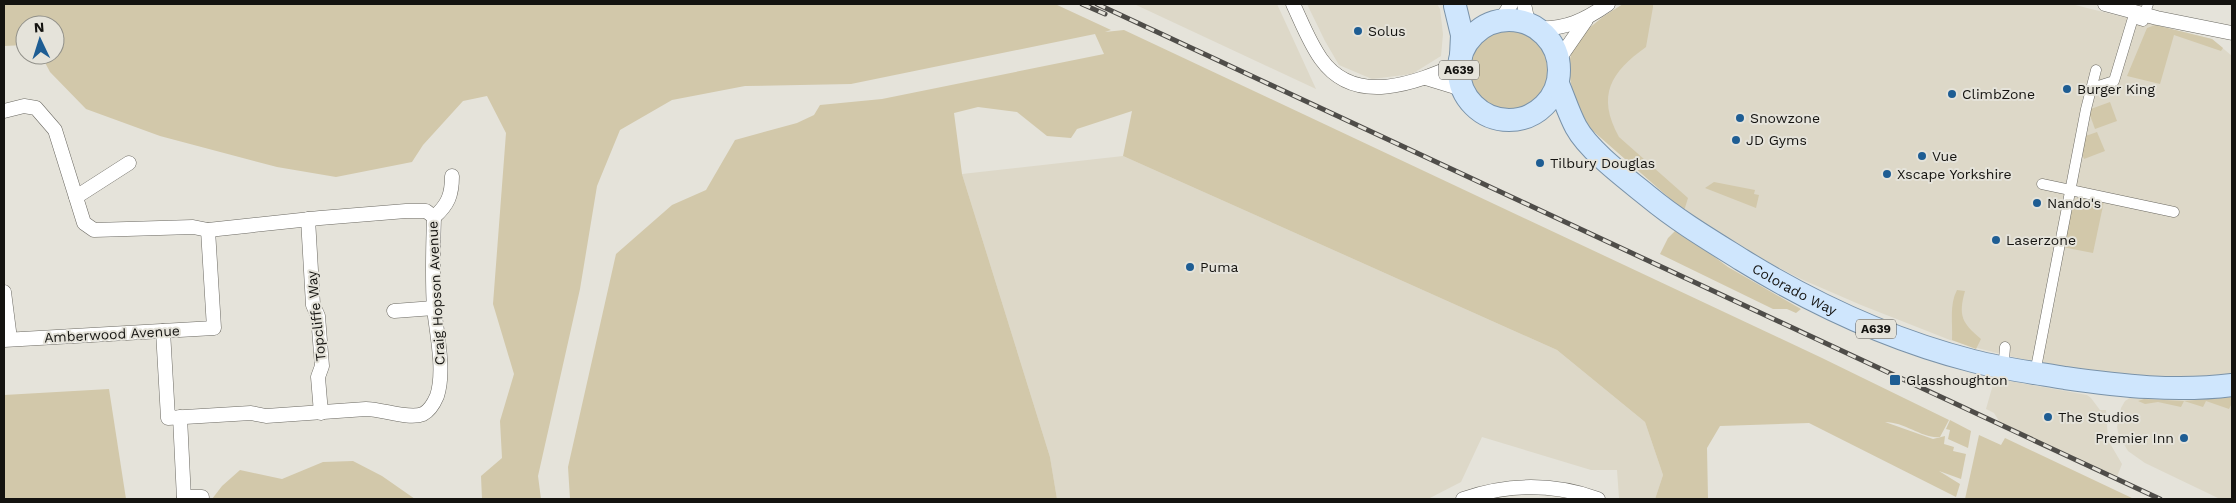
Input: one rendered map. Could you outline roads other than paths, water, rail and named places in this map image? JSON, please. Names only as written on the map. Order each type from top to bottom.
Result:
[{"type":"main road","name":"A639","points":[[1455,5],[1468,21],[1498,18]]},
{"type":"main road","name":"A639","points":[[1455,5],[1462,35],[1460,60],[1462,89],[1470,102],[1480,112],[1493,118],[1508,121],[1522,119],[1536,113],[1549,102],[1558,84],[1559,59]]},
{"type":"main road","name":"A639","points":[[1460,60],[1473,35],[1498,18]]},
{"type":"main road","points":[[1498,18],[1514,20],[1529,18],[1548,38],[1559,59]]},
{"type":"main road","name":"Colorado Way","points":[[1558,84],[1576,128],[1606,162],[1662,207],[1700,234],[1789,289],[1845,316],[1901,339],[1973,361],[2035,373],[2119,386],[2192,388],[2232,385]]},
{"type":"main road","name":"Colorado Way","points":[[1536,113],[1554,116],[1576,128]]},
{"type":"street","points":[[1293,4],[1311,44],[1322,61],[1335,74],[1350,83],[1369,88],[1389,87],[1426,78],[1460,60]]},
{"type":"street","points":[[1529,18],[1564,27],[1586,19],[1608,4]]},
{"type":"street","points":[[2105,4],[2157,18],[2232,33]]},
{"type":"street","points":[[2092,88],[2114,81],[2133,18],[2142,21]]},
{"type":"street","points":[[1559,59],[1586,19]]},
{"type":"street","points":[[2035,373],[2072,191],[2086,109],[2096,70]]},
{"type":"street","points":[[1426,78],[1462,89]]},
{"type":"street","name":"Craig Hopson Avenue","points":[[4,112],[24,106],[36,108],[43,114],[55,130],[84,223],[94,230],[193,228],[208,230],[406,211],[426,211],[434,217],[434,308],[440,360],[437,396],[429,410],[415,416],[380,409],[266,416],[251,413],[180,418]]},
{"type":"street","points":[[76,196],[129,163]]},
{"type":"street","points":[[434,217],[449,202],[452,176]]},
{"type":"street","points":[[2042,184],[2174,212]]},
{"type":"street","name":"Topcliffe Way","points":[[308,219],[313,305],[318,316],[322,366],[318,377],[321,413]]},
{"type":"street","name":"Amberwood Avenue","points":[[4,292],[7,339],[214,328],[208,230]]},
{"type":"street","points":[[394,311],[434,308]]},
{"type":"street","points":[[163,331],[168,418],[180,418],[184,498],[202,497]]},
{"type":"street","points":[[2004,360],[2005,347]]},
{"type":"street","points":[[1463,499],[1498,489],[1530,486],[1560,489],[1598,499]]},
{"type":"railway","points":[[1082,4],[1105,14]]},
{"type":"railway","points":[[1097,4],[2160,499]]},
{"type":"place","name":"Solus","points":[[1358,31]]},
{"type":"place","name":"Burger King","points":[[2067,89]]},
{"type":"place","name":"ClimbZone","points":[[1952,94]]},
{"type":"place","name":"Snowzone","points":[[1740,118]]},
{"type":"place","name":"JD Gyms","points":[[1736,140]]},
{"type":"place","name":"Vue","points":[[1922,156]]},
{"type":"place","name":"Tilbury Douglas","points":[[1540,163]]},
{"type":"place","name":"Xscape Yorkshire","points":[[1887,174]]},
{"type":"place","name":"Nando's","points":[[2037,203]]},
{"type":"place","name":"Laserzone","points":[[1996,240]]},
{"type":"place","name":"Puma","points":[[1190,267]]},
{"type":"place","name":"Glasshoughton","points":[[1895,380]]},
{"type":"place","name":"The Studios","points":[[2048,417]]},
{"type":"place","name":"Premier Inn","points":[[2184,438]]}]
